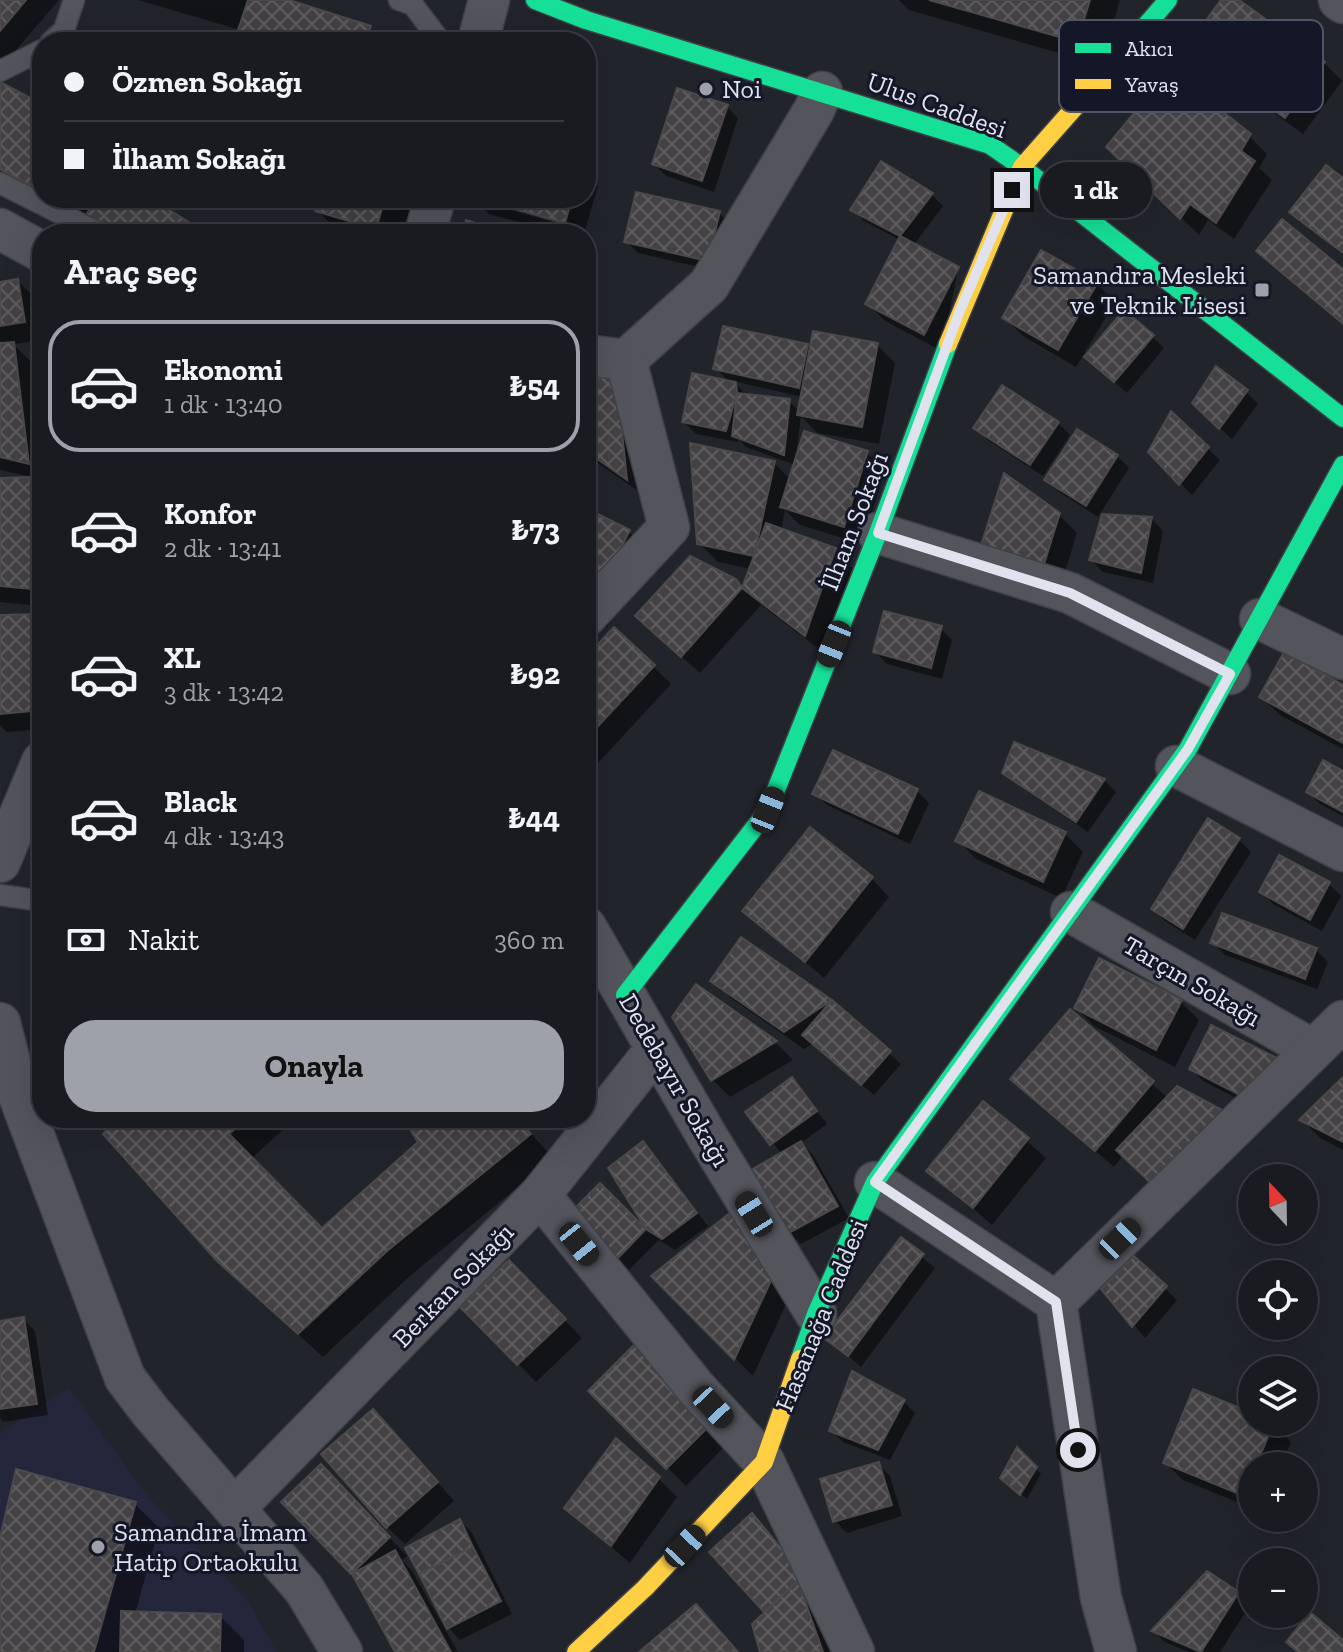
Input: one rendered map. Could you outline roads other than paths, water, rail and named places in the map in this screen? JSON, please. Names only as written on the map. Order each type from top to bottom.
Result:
[{"type":"street","points":[[481,32],[489,0]]},
{"type":"street","name":"İlham Sokağı","points":[[1151,20],[1168,0]]},
{"type":"street","name":"Ulus Caddesi","points":[[552,3],[990,145],[1343,418]]},
{"type":"street","points":[[596,356],[626,360],[709,285],[822,92]]},
{"type":"street","name":"İlham Sokağı","points":[[625,995],[768,810],[878,533],[959,313],[1022,167],[1070,112]]},
{"type":"street","points":[[0,229],[32,247]]},
{"type":"street","points":[[596,605],[669,527],[626,360]]},
{"type":"street","name":"Hasanağa Caddesi","points":[[576,1652],[645,1588],[764,1462],[816,1314],[875,1182],[1188,749],[1343,465]]},
{"type":"street","points":[[878,533],[1070,593],[1230,674]]},
{"type":"street","points":[[1260,619],[1343,659]]},
{"type":"street","points":[[1176,766],[1343,851]]},
{"type":"street","points":[[0,862],[32,786]]},
{"type":"street","name":"Tarçın Sokağı","points":[[1071,912],[1313,1050]]},
{"type":"street","name":"Dedebayır Sokağı","points":[[596,944],[708,1138],[816,1314]]},
{"type":"street","points":[[1056,1302],[1343,1021]]},
{"type":"street","points":[[0,1023],[18,1093],[125,1378],[304,1589],[342,1652]]},
{"type":"street","name":"Berkan Sokağı","points":[[596,1125],[656,1049]]},
{"type":"street","name":"Berkan Sokağı","points":[[235,1508],[540,1195],[593,1128]]},
{"type":"street","points":[[875,1182],[1056,1302],[1101,1598],[1116,1652]]},
{"type":"street","points":[[540,1195],[696,1388],[764,1462],[854,1652]]},
{"type":"lane","points":[[62,32],[74,0]]},
{"type":"lane","points":[[399,0],[413,5],[433,32]]},
{"type":"lane","points":[[0,71],[32,55]]},
{"type":"lane","points":[[0,183],[32,199]]},
{"type":"lane","points":[[50,208],[81,224]]},
{"type":"lane","points":[[0,895],[32,900]]},
{"type":"place","name":"Noi","points":[[706,89]]},
{"type":"place","name":"Samandıra Mesleki ve Teknik Lisesi","points":[[1262,290]]},
{"type":"place","name":"Samandıra İmam Hatip Ortaokulu","points":[[98,1547]]}]
